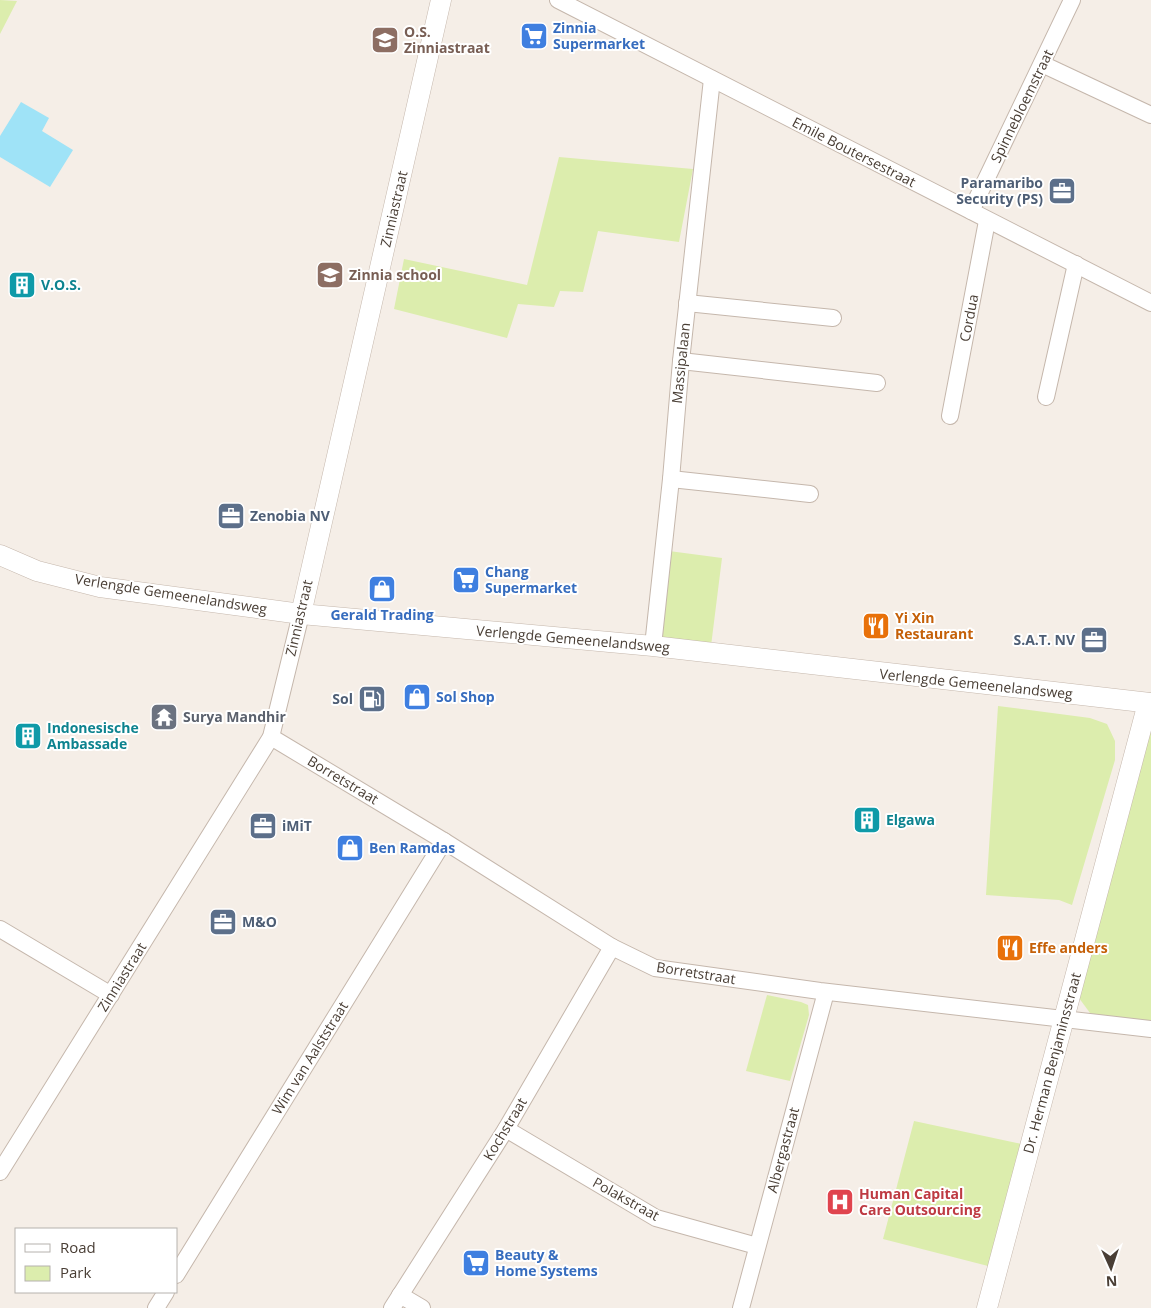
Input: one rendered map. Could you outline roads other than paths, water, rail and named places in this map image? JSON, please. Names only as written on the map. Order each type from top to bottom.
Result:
[{"type":"street","name":"Zinniastraat","points":[[0,1172],[271,738],[441,0]]},
{"type":"street","name":"Emile Boutersestraat","points":[[558,0],[971,211],[987,221],[1151,303]]},
{"type":"street","name":"Spinnebloemstraat","points":[[971,211],[1072,0]]},
{"type":"street","points":[[1042,64],[1151,115]]},
{"type":"street","name":"Massipalaan","points":[[653,646],[687,303],[712,79]]},
{"type":"street","name":"Cordua","points":[[950,416],[987,221]]},
{"type":"street","points":[[1046,397],[1076,264]]},
{"type":"street","points":[[687,303],[833,318]]},
{"type":"street","points":[[681,361],[877,383]]},
{"type":"street","points":[[671,479],[810,494]]},
{"type":"street","name":"Verlengde Gemeenelandsweg","points":[[0,555],[37,572],[100,587],[301,614],[653,646],[1149,703]]},
{"type":"street","name":"Dr. Herman Benjaminsstraat","points":[[987,1308],[1149,703]]},
{"type":"street","name":"Borretstraat","points":[[271,738],[444,841],[612,947],[655,968],[826,992],[1151,1029]]},
{"type":"street","name":"Wim van Aalststraat","points":[[178,1272],[444,841]]},
{"type":"street","points":[[0,929],[111,995]]},
{"type":"street","name":"Kochstraat","points":[[396,1301],[506,1129],[612,947]]},
{"type":"street","name":"Albergastraat","points":[[741,1308],[826,992]]},
{"type":"street","name":"Polakstraat","points":[[506,1129],[656,1218],[757,1246]]},
{"type":"street","points":[[156,1308],[165,1293]]},
{"type":"street","points":[[396,1301],[422,1308]]},
{"type":"water","points":[[21,102],[49,118],[42,131],[73,150],[50,187],[0,157],[0,136]]},
{"type":"place","name":"Zinnia Supermarket","points":[[534,36]]},
{"type":"place","name":"O.S. Zinniastraat","points":[[385,40]]},
{"type":"place","name":"Paramaribo Security (PS)","points":[[1062,191]]},
{"type":"place","name":"Zinnia school","points":[[330,275]]},
{"type":"place","name":"V.O.S.","points":[[22,285]]},
{"type":"place","name":"Zenobia NV","points":[[231,516]]},
{"type":"place","name":"Chang Supermarket","points":[[466,580]]},
{"type":"place","name":"Gerald Trading","points":[[382,589]]},
{"type":"place","name":"Yi Xin Restaurant","points":[[876,626]]},
{"type":"place","name":"S.A.T. NV","points":[[1094,640]]},
{"type":"place","name":"Sol Shop","points":[[417,697]]},
{"type":"place","name":"Sol","points":[[372,699]]},
{"type":"place","name":"Surya Mandhir","points":[[164,717]]},
{"type":"place","name":"Indonesische Ambassade","points":[[28,736]]},
{"type":"place","name":"Elgawa","points":[[867,820]]},
{"type":"place","name":"iMiT","points":[[263,826]]},
{"type":"place","name":"Ben Ramdas","points":[[350,848]]},
{"type":"place","name":"M&O","points":[[223,922]]},
{"type":"place","name":"Effe anders","points":[[1010,948]]},
{"type":"place","name":"Human Capital Care Outsourcing","points":[[840,1202]]},
{"type":"place","name":"Beauty & Home Systems","points":[[476,1263]]}]
